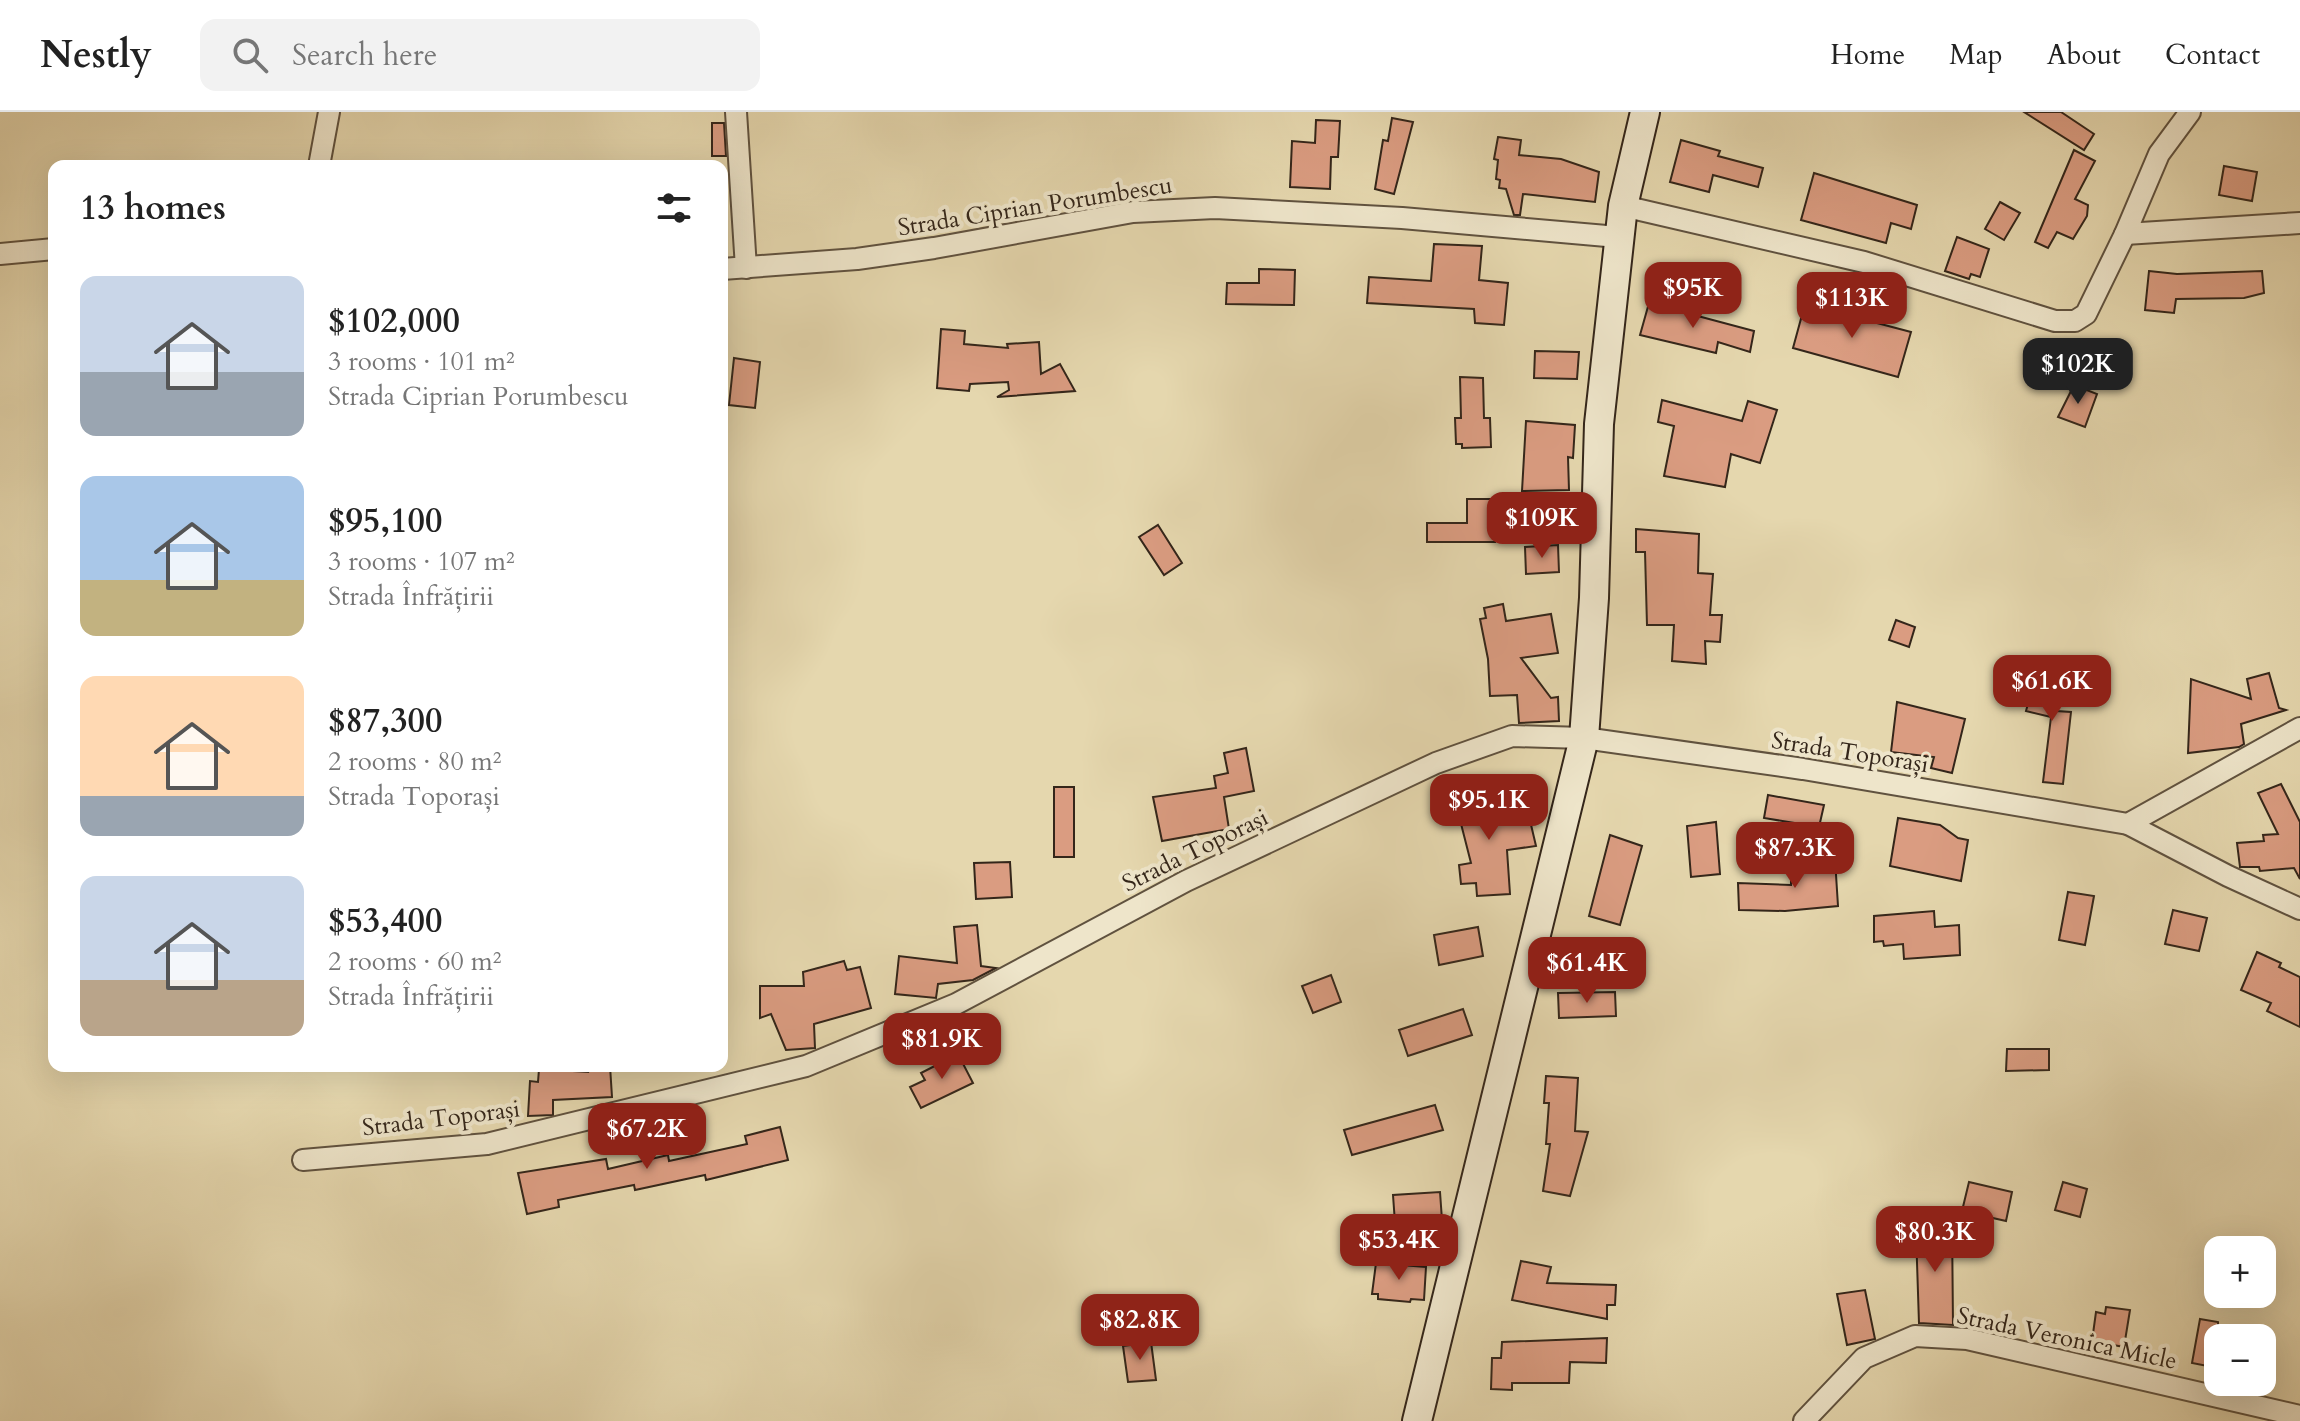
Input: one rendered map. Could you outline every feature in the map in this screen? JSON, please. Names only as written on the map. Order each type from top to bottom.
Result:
[{"type":"main road","points":[[1417,1421],[1584,738],[1594,598],[1599,424],[1618,237],[1645,112]]},
{"type":"street","points":[[320,160],[329,112]]},
{"type":"street","points":[[736,112],[746,268]]},
{"type":"street","points":[[1623,206],[1864,262],[2055,321],[2075,321],[2086,314],[2159,154],[2190,112]]},
{"type":"street","name":"Strada Ciprian Porumbescu","points":[[728,269],[934,248],[1133,212],[1215,208],[1402,218],[1618,237]]},
{"type":"street","points":[[2125,234],[2300,223]]},
{"type":"street","points":[[0,254],[48,250]]},
{"type":"street","points":[[2128,824],[2300,728]]},
{"type":"street","name":"Strada Toporași","points":[[303,1160],[487,1144],[806,1066],[956,1004],[1186,881],[1436,763],[1512,736],[1584,738],[1803,769],[2128,824],[2300,909]]},
{"type":"street","name":"Strada Veronica Micle","points":[[1804,1421],[1864,1358],[1915,1336],[1967,1339],[2300,1416]]},
{"type":"building","points":[[2024,112],[2061,112],[2094,134],[2084,150]]},
{"type":"building","points":[[1392,118],[1413,122],[1394,194],[1375,189],[1383,140],[1388,141]]},
{"type":"building","points":[[1316,120],[1340,121],[1338,157],[1331,157],[1330,189],[1290,187],[1292,141],[1315,143]]},
{"type":"building","points":[[712,123],[724,123],[726,156],[712,156]]},
{"type":"building","points":[[1498,137],[1521,140],[1519,155],[1561,159],[1599,172],[1595,202],[1523,194],[1520,215],[1514,215],[1506,189],[1499,188],[1500,180],[1496,179],[1498,160],[1494,159]]},
{"type":"building","points":[[1681,140],[1720,151],[1718,156],[1763,168],[1758,187],[1713,175],[1709,192],[1670,182]]},
{"type":"building","points":[[2074,150],[2095,161],[2075,199],[2088,205],[2087,216],[2073,239],[2057,232],[2048,248],[2035,242]]},
{"type":"building","points":[[2224,166],[2257,172],[2252,201],[2219,195]]},
{"type":"building","points":[[1814,173],[1917,205],[1911,229],[1891,223],[1886,243],[1801,220]]},
{"type":"building","points":[[2000,202],[2020,213],[2004,240],[1985,229]]},
{"type":"building","points":[[1957,237],[1989,249],[1980,277],[1971,274],[1969,279],[1945,271]]},
{"type":"building","points":[[1434,244],[1482,246],[1479,280],[1508,283],[1504,325],[1475,323],[1474,309],[1367,303],[1369,277],[1431,281]]},
{"type":"building","points":[[1259,269],[1295,270],[1294,305],[1226,304],[1227,283],[1259,283]]},
{"type":"building","points":[[2149,271],[2177,274],[2262,271],[2264,293],[2244,298],[2176,299],[2174,313],[2145,310]]},
{"type":"building","points":[[1649,303],[1754,331],[1750,352],[1718,342],[1716,353],[1640,335]]},
{"type":"building","points":[[1805,304],[1911,332],[1898,377],[1793,348]]},
{"type":"building","points":[[941,329],[965,331],[964,344],[1008,348],[1007,344],[1039,342],[1041,374],[1060,364],[1075,391],[997,397],[1009,390],[1008,382],[970,384],[969,391],[937,388]]},
{"type":"building","points":[[1535,351],[1579,352],[1577,379],[1534,378]]},
{"type":"building","points":[[734,358],[760,362],[755,408],[729,405]]},
{"type":"building","points":[[1460,377],[1483,378],[1484,418],[1490,418],[1491,447],[1462,448],[1462,444],[1456,444],[1455,418],[1461,418]]},
{"type":"building","points":[[2074,385],[2097,394],[2085,427],[2058,417]]},
{"type":"building","points":[[1662,400],[1742,421],[1748,401],[1777,410],[1760,463],[1731,454],[1725,487],[1664,476],[1674,426],[1658,422]]},
{"type":"building","points":[[1526,421],[1575,425],[1573,458],[1568,457],[1569,490],[1522,491]]},
{"type":"building","points":[[1467,499],[1493,499],[1495,542],[1427,542],[1427,523],[1467,523]]},
{"type":"building","points":[[1158,525],[1182,563],[1164,575],[1139,537]]},
{"type":"building","points":[[1636,529],[1699,534],[1698,573],[1713,574],[1710,615],[1722,615],[1720,642],[1705,641],[1706,664],[1672,661],[1674,625],[1647,625],[1645,552],[1636,552]]},
{"type":"building","points":[[1558,545],[1559,572],[1526,574],[1525,547]]},
{"type":"building","points":[[1503,604],[1506,621],[1551,614],[1558,653],[1521,658],[1551,698],[1558,697],[1559,721],[1519,723],[1517,695],[1490,696],[1488,659],[1480,619],[1486,618],[1484,608]]},
{"type":"building","points":[[1896,620],[1915,627],[1909,647],[1889,640]]},
{"type":"building","points":[[2037,671],[2066,679],[2057,711],[2071,712],[2063,784],[2043,782],[2051,717],[2026,711]]},
{"type":"building","points":[[2269,673],[2279,708],[2286,710],[2241,724],[2244,744],[2239,747],[2188,753],[2191,679],[2251,699],[2247,679]]},
{"type":"building","points":[[1897,702],[1965,719],[1952,773],[1931,768],[1934,757],[1891,752]]},
{"type":"building","points":[[1246,748],[1254,791],[1224,797],[1229,829],[1162,841],[1153,797],[1216,788],[1214,776],[1228,773],[1224,753]]},
{"type":"building","points":[[2281,784],[2300,822],[2300,879],[2294,868],[2260,871],[2259,867],[2240,867],[2237,843],[2264,841],[2263,835],[2278,834],[2258,793]]},
{"type":"building","points":[[1473,786],[1475,794],[1481,793],[1488,819],[1528,812],[1536,846],[1507,850],[1510,894],[1477,896],[1476,883],[1461,884],[1459,865],[1471,863],[1458,812],[1454,813],[1448,794]]},
{"type":"building","points":[[1054,787],[1074,787],[1074,857],[1054,857]]},
{"type":"building","points":[[1768,795],[1824,805],[1819,827],[1764,818]]},
{"type":"building","points":[[1898,818],[1940,825],[1958,838],[1968,840],[1961,881],[1890,866]]},
{"type":"building","points":[[1716,822],[1720,874],[1691,877],[1687,826]]},
{"type":"building","points":[[1610,835],[1642,846],[1620,925],[1589,916]]},
{"type":"building","points":[[1835,859],[1838,906],[1785,911],[1739,910],[1738,883],[1791,885],[1791,872],[1796,871],[1796,862]]},
{"type":"building","points":[[1010,862],[1012,897],[976,899],[974,863]]},
{"type":"building","points":[[2068,892],[2094,896],[2085,945],[2059,940]]},
{"type":"building","points":[[2173,910],[2207,918],[2199,951],[2165,944]]},
{"type":"building","points":[[1934,911],[1935,927],[1959,925],[1960,955],[1904,959],[1903,944],[1884,946],[1883,941],[1874,942],[1874,916]]},
{"type":"building","points":[[977,925],[981,966],[996,968],[973,980],[938,984],[936,998],[895,994],[899,956],[957,963],[954,927]]},
{"type":"building","points":[[1478,927],[1483,956],[1439,965],[1434,935]]},
{"type":"building","points":[[2257,952],[2281,963],[2279,967],[2300,977],[2300,1027],[2267,1011],[2271,1003],[2241,990]]},
{"type":"building","points":[[844,961],[847,970],[860,967],[871,1008],[814,1024],[815,1048],[786,1050],[771,1014],[760,1018],[760,986],[804,986],[803,972]]},
{"type":"building","points":[[1331,975],[1341,1002],[1313,1013],[1302,986]]},
{"type":"building","points":[[1615,992],[1616,1016],[1559,1018],[1558,993]]},
{"type":"building","points":[[1463,1009],[1472,1035],[1408,1056],[1399,1030]]},
{"type":"building","points":[[2007,1049],[2049,1049],[2049,1070],[2006,1071]]},
{"type":"building","points":[[958,1054],[973,1083],[921,1108],[910,1087],[925,1080],[921,1073]]},
{"type":"building","points":[[539,1072],[610,1072],[612,1097],[553,1100],[553,1115],[528,1116],[530,1081],[538,1082]]},
{"type":"building","points":[[1546,1076],[1578,1078],[1575,1131],[1588,1132],[1570,1196],[1543,1191],[1550,1144],[1546,1144],[1549,1103],[1544,1103]]},
{"type":"building","points":[[1435,1105],[1443,1130],[1352,1155],[1344,1130]]},
{"type":"building","points":[[780,1127],[788,1160],[706,1180],[705,1175],[635,1190],[634,1185],[558,1200],[559,1207],[527,1214],[518,1173],[606,1159],[608,1169],[668,1155],[669,1161],[747,1144],[745,1136]]},
{"type":"building","points":[[1969,1182],[2012,1192],[2006,1221],[1962,1211]]},
{"type":"building","points":[[2063,1182],[2087,1189],[2080,1217],[2055,1210]]},
{"type":"building","points":[[1440,1192],[1442,1220],[1395,1223],[1393,1195]]},
{"type":"building","points":[[1952,1221],[1953,1325],[1919,1323],[1916,1232],[1930,1231],[1930,1223]]},
{"type":"building","points":[[1521,1261],[1551,1267],[1547,1283],[1616,1285],[1615,1305],[1607,1305],[1607,1319],[1512,1300]]},
{"type":"building","points":[[1376,1263],[1426,1267],[1424,1300],[1378,1299],[1378,1294],[1372,1294]]},
{"type":"building","points":[[1865,1290],[1875,1339],[1847,1345],[1837,1294]]},
{"type":"building","points":[[2106,1307],[2130,1310],[2124,1347],[2092,1341],[2096,1312],[2105,1314]]},
{"type":"building","points":[[2200,1319],[2218,1322],[2204,1324],[2204,1365],[2192,1363]]},
{"type":"building","points":[[1607,1338],[1606,1363],[1570,1362],[1569,1383],[1512,1383],[1512,1390],[1491,1389],[1492,1358],[1501,1358],[1502,1342]]},
{"type":"building","points":[[1151,1342],[1156,1380],[1128,1382],[1123,1346]]}]
